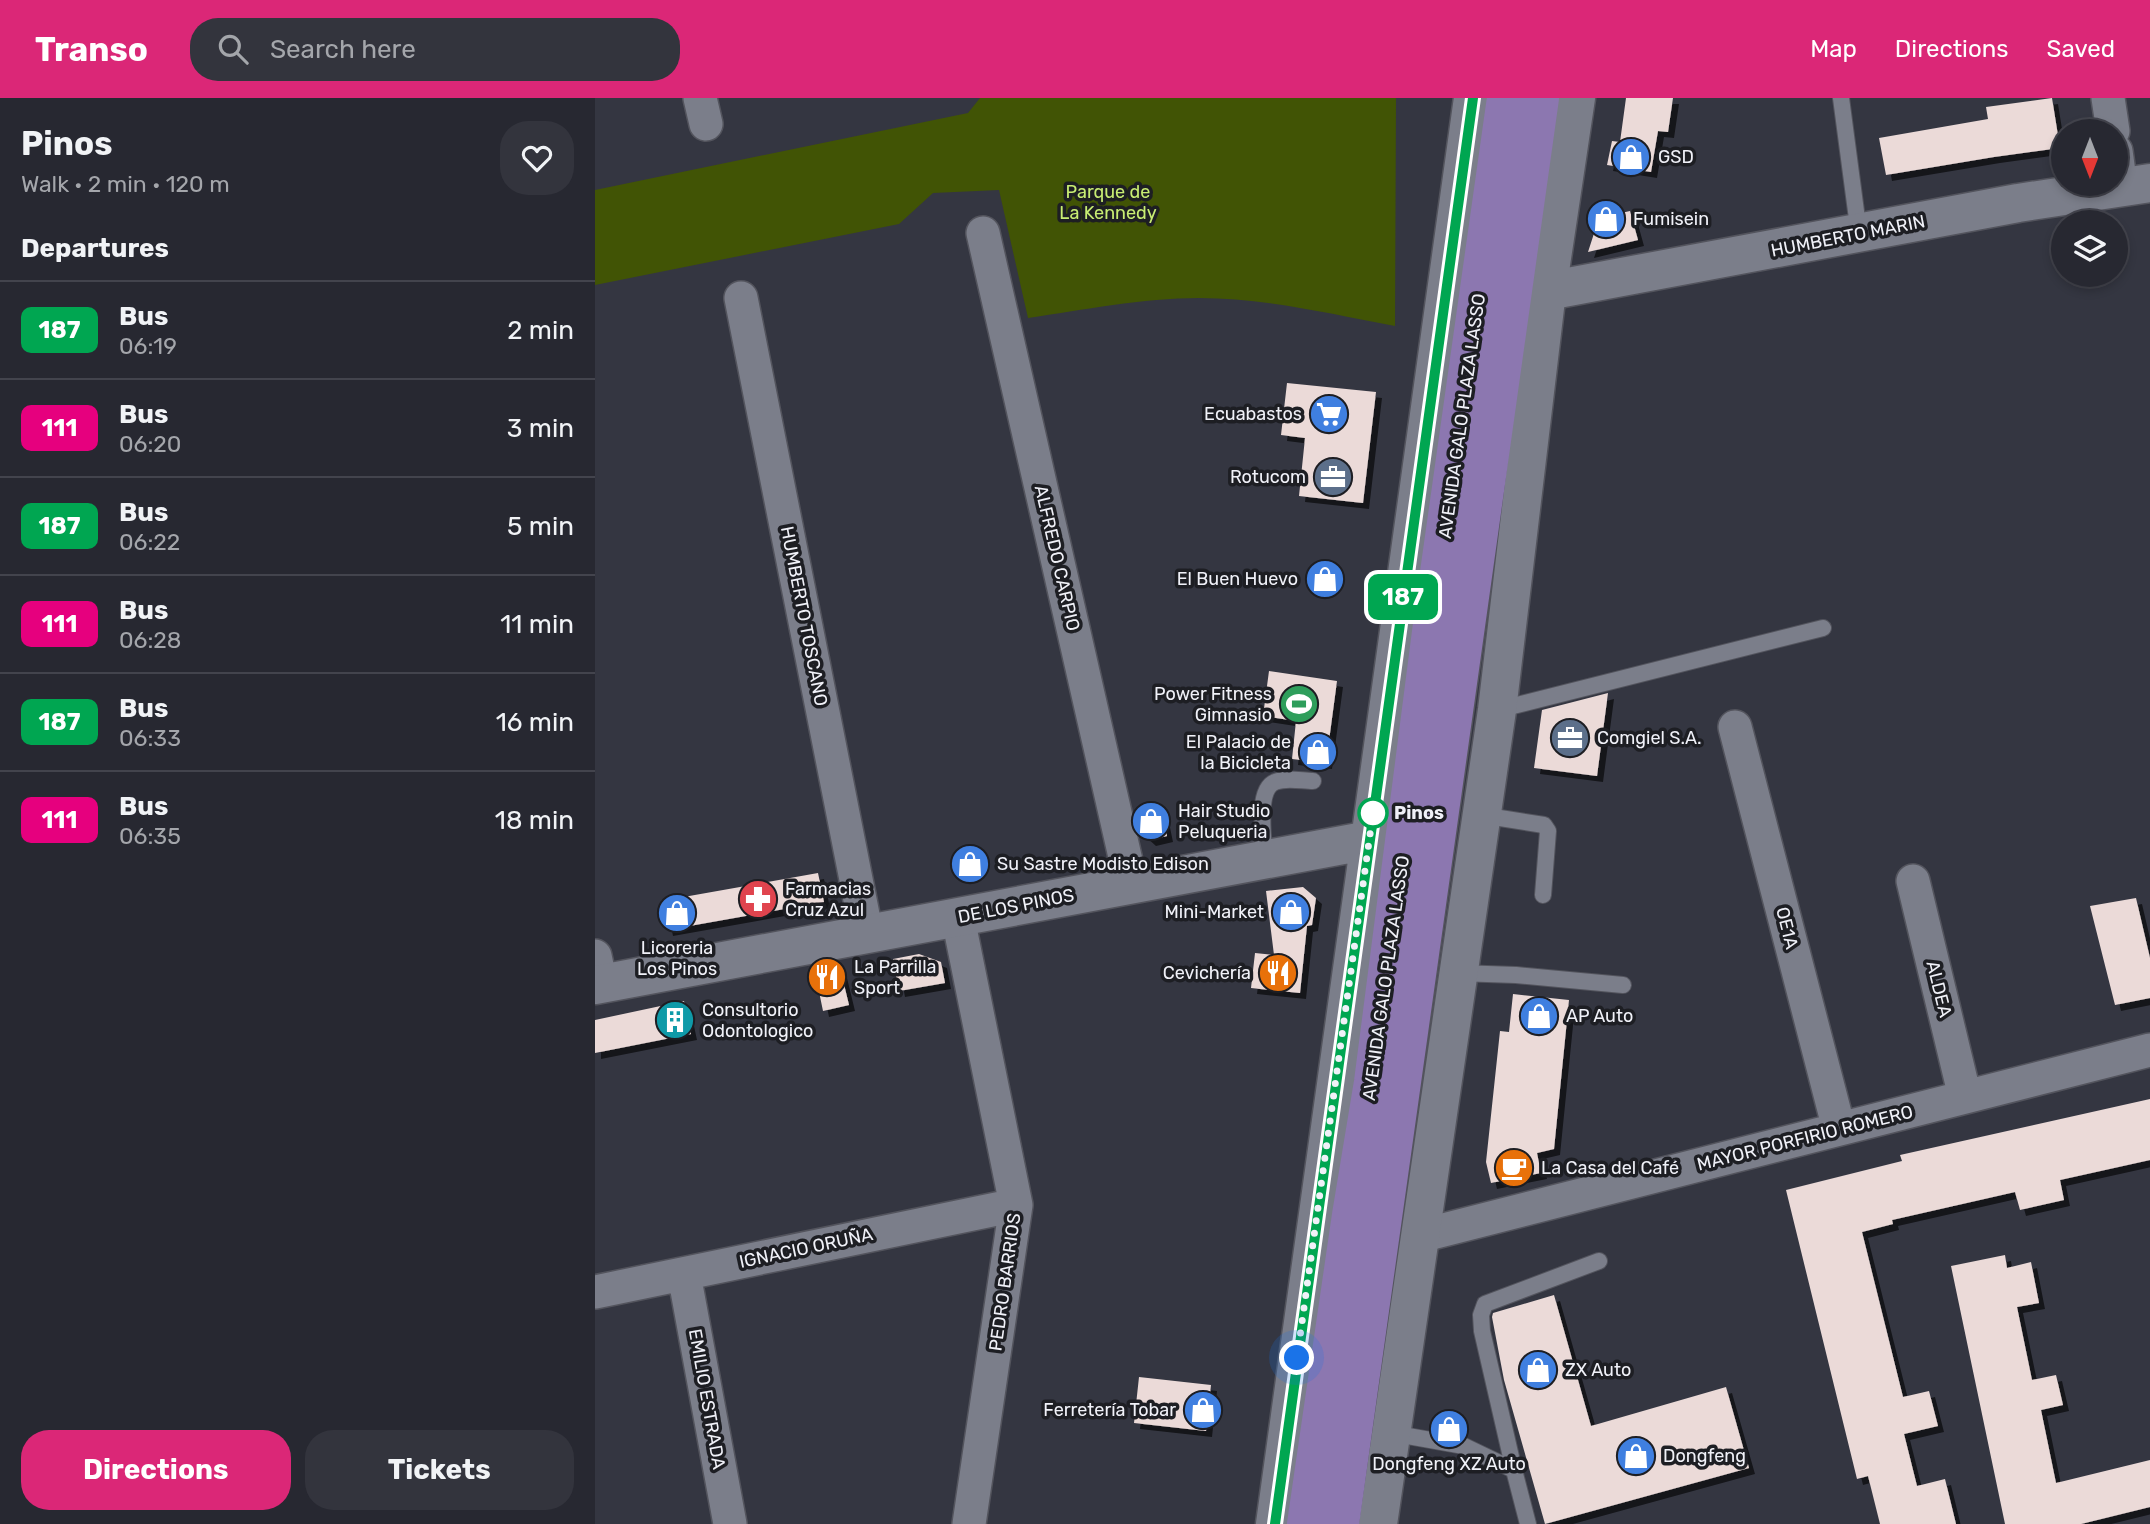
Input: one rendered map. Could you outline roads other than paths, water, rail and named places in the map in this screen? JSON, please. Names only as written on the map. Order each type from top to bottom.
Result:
[{"type":"main road","name":"AVENIDA GALO PLAZA LASSO","points":[[1275,1524],[1473,98]]},
{"type":"main road","name":"AVENIDA GALO PLAZA LASSO","points":[[1340,1524],[1422,830],[1435,601],[1506,98]]},
{"type":"main road","name":"AVENIDA GALO PLAZA LASSO","points":[[1306,1524],[1344,1256],[1373,1082],[1422,830],[1540,98]]},
{"type":"main road","points":[[1378,1524],[1497,710],[1547,291],[1576,98]]},
{"type":"main road","name":"HUMBERTO MARIN","points":[[1547,291],[2018,204],[2129,174]]},
{"type":"main road","name":"DE LOS PINOS","points":[[597,975],[867,934],[1422,830]]},
{"type":"street","points":[[2108,98],[2111,119]]},
{"type":"street","name":"ALFREDO CARPIO","points":[[983,233],[1131,883]]},
{"type":"street","name":"HUMBERTO TOSCANO","points":[[741,298],[867,934]]},
{"type":"street","name":"OE1A","points":[[1735,726],[1839,1129]]},
{"type":"street","name":"ALDEA","points":[[1913,881],[1965,1097]]},
{"type":"street","name":"PEDRO BARRIOS","points":[[958,918],[1016,1205],[969,1524]]},
{"type":"street","name":"MAYOR PORFIRIO ROMERO","points":[[1420,1236],[2150,1050]]},
{"type":"street","name":"IGNACIO ORUÑA","points":[[595,1292],[1016,1205]]},
{"type":"street","name":"EMILIO ESTRADA","points":[[684,1274],[730,1524]]},
{"type":"lane","points":[[1842,98],[1859,234]]},
{"type":"lane","points":[[1497,710],[1823,628]]},
{"type":"lane","points":[[1265,860],[1262,816],[1266,790],[1278,780],[1313,781]]},
{"type":"lane","points":[[1481,815],[1544,825],[1548,831],[1543,895]]},
{"type":"lane","points":[[1458,973],[1516,975],[1623,985]]},
{"type":"lane","points":[[1528,1524],[1482,1331],[1481,1315],[1485,1304],[1599,1261]]},
{"type":"lane","points":[[1391,1433],[1464,1446],[1514,1470]]},
{"type":"place","name":"GSD","points":[[1631,157]]},
{"type":"place","name":"Fumisein","points":[[1606,219]]},
{"type":"place","name":"Ecuabastos","points":[[1329,414]]},
{"type":"place","name":"Rotucom","points":[[1333,477]]},
{"type":"place","name":"El Buen Huevo","points":[[1325,579]]},
{"type":"place","name":"Power Fitness Gimnasio","points":[[1299,704]]},
{"type":"place","name":"Comgiel S.A.","points":[[1570,738]]},
{"type":"place","name":"El Palacio de la Bicicleta","points":[[1318,752]]},
{"type":"place","name":"Pinos","points":[[1373,813]]},
{"type":"place","name":"Hair Studio Peluqueria","points":[[1151,821]]},
{"type":"place","name":"Su Sastre Modisto Edison","points":[[970,864]]},
{"type":"place","name":"Farmacias Cruz Azul","points":[[758,899]]},
{"type":"place","name":"Mini-Market","points":[[1291,912]]},
{"type":"place","name":"Licoreria Los Pinos","points":[[677,913]]},
{"type":"place","name":"Cevichería","points":[[1278,973]]},
{"type":"place","name":"La Parrilla Sport","points":[[827,977]]},
{"type":"place","name":"AP Auto","points":[[1539,1016]]},
{"type":"place","name":"Consultorio Odontologico","points":[[675,1020]]},
{"type":"place","name":"La Casa del Café","points":[[1514,1168]]},
{"type":"place","name":"ZX Auto","points":[[1538,1370]]},
{"type":"place","name":"Ferretería Tobar","points":[[1203,1410]]},
{"type":"place","name":"Dongfeng XZ Auto","points":[[1449,1429]]},
{"type":"place","name":"Dongfeng","points":[[1636,1456]]},
{"type":"park label","name":"Parque de La Kennedy","points":[[1108,202]]}]
